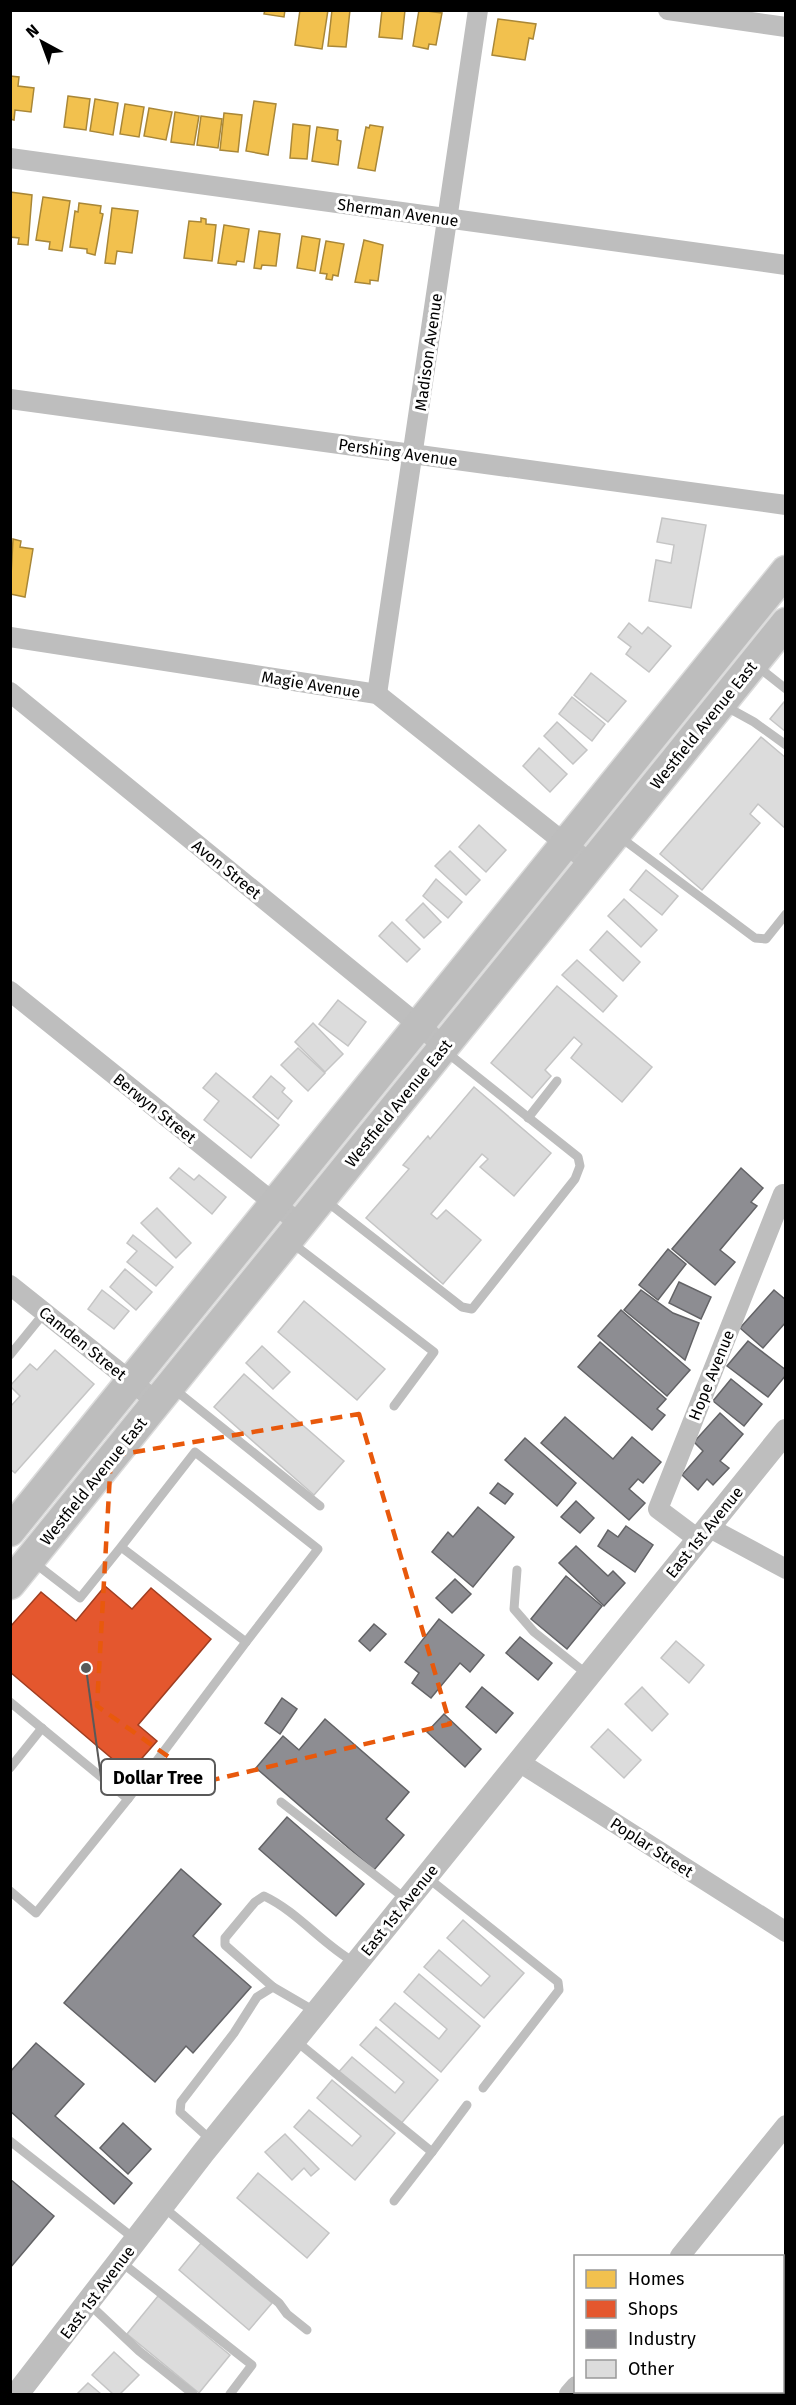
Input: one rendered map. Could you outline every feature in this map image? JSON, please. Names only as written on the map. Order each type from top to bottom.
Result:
[{"type":"main road","name":"Westfield Avenue East","points":[[10,1531],[786,571]]},
{"type":"main road","name":"Westfield Avenue East","points":[[16,1575],[786,623]]},
{"type":"main road","points":[[695,683],[720,704]]},
{"type":"street","name":"Madison Avenue","points":[[377,694],[478,10]]},
{"type":"street","points":[[668,10],[786,27]]},
{"type":"street","name":"Sherman Avenue","points":[[10,158],[786,265]]},
{"type":"street","name":"Pershing Avenue","points":[[10,399],[786,505]]},
{"type":"street","name":"Magie Avenue","points":[[10,637],[377,694],[591,864]]},
{"type":"street","name":"Avon Street","points":[[10,692],[443,1047]]},
{"type":"street","name":"Berwyn Street","points":[[10,991],[274,1204],[294,1232]]},
{"type":"street","name":"Hope Avenue","points":[[703,1533],[658,1509],[783,1194]]},
{"type":"street","name":"Camden Street","points":[[10,1284],[131,1382],[163,1394]]},
{"type":"street","name":"East 1st Avenue","points":[[17,2394],[212,2141],[786,1431]]},
{"type":"street","points":[[703,1533],[786,1569]]},
{"type":"street","name":"Poplar Street","points":[[519,1762],[786,1932]]},
{"type":"street","points":[[681,2255],[786,2124]]},
{"type":"lane","points":[[753,662],[786,689]]},
{"type":"lane","points":[[720,704],[786,745]]},
{"type":"lane","points":[[615,834],[759,940],[766,939],[786,914]]},
{"type":"lane","points":[[322,1198],[462,1307],[472,1309],[578,1173],[578,1157],[443,1047]]},
{"type":"lane","points":[[528,1118],[557,1081]]},
{"type":"lane","points":[[294,1232],[434,1352],[394,1406]]},
{"type":"lane","points":[[10,1355],[45,1312]]},
{"type":"lane","points":[[163,1394],[320,1506]]},
{"type":"lane","points":[[10,1891],[36,1913],[128,1799],[318,1549],[195,1452],[80,1598],[16,1575]]},
{"type":"lane","points":[[121,1547],[246,1642]]},
{"type":"lane","points":[[517,1570],[514,1609],[534,1632],[588,1675]]},
{"type":"lane","points":[[10,1702],[128,1799]]},
{"type":"lane","points":[[10,1768],[42,1728]]},
{"type":"lane","points":[[281,1803],[407,1900]]},
{"type":"lane","points":[[426,1877],[558,1982],[559,1990],[483,2088]]},
{"type":"lane","points":[[316,2013],[273,1987],[225,1945],[225,1938],[255,1902],[264,1896],[277,1902],[333,1950],[356,1963]]},
{"type":"lane","points":[[212,2141],[180,2112],[181,2102],[234,2033],[257,1997],[273,1987]]},
{"type":"lane","points":[[294,2040],[432,2152]]},
{"type":"lane","points":[[394,2201],[466,2105]]},
{"type":"lane","points":[[10,2141],[136,2240]]},
{"type":"lane","points":[[162,2206],[279,2303],[287,2314],[307,2330]]},
{"type":"lane","points":[[120,2261],[252,2365],[230,2394]]},
{"type":"lane","points":[[88,2303],[139,2351],[193,2394]]},
{"type":"highlighted area","points":[[359,1414],[450,1724],[204,1782],[97,1706],[111,1456]]},
{"type":"building: Homes","points":[[265,10],[285,10],[284,17],[264,14]]},
{"type":"building: Homes","points":[[300,10],[328,10],[322,49],[295,45]]},
{"type":"building: Homes","points":[[332,10],[350,10],[346,47],[328,46]]},
{"type":"building: Homes","points":[[382,10],[405,10],[402,39],[379,37]]},
{"type":"building: Homes","points":[[419,10],[442,13],[436,45],[429,44],[428,49],[413,46]]},
{"type":"building: Homes","points":[[498,19],[536,24],[533,39],[529,38],[525,60],[492,55]]},
{"type":"building: Homes","points":[[10,76],[19,77],[18,86],[34,88],[31,112],[15,110],[14,120],[10,119]]},
{"type":"building: Homes","points":[[68,96],[90,99],[86,130],[64,127]]},
{"type":"building: Homes","points":[[95,99],[118,103],[113,135],[90,131]]},
{"type":"building: Homes","points":[[254,101],[276,104],[268,155],[246,151]]},
{"type":"building: Homes","points":[[125,104],[144,107],[139,137],[120,134]]},
{"type":"building: Homes","points":[[149,108],[172,112],[166,140],[144,136]]},
{"type":"building: Homes","points":[[175,112],[199,116],[194,145],[171,142]]},
{"type":"building: Homes","points":[[224,113],[242,115],[238,152],[220,150]]},
{"type":"building: Homes","points":[[201,116],[222,119],[218,148],[197,145]]},
{"type":"building: Homes","points":[[293,124],[310,126],[307,159],[290,158]]},
{"type":"building: Homes","points":[[370,125],[383,127],[375,171],[358,168],[366,127],[369,128]]},
{"type":"building: Homes","points":[[317,127],[338,130],[337,140],[341,141],[338,165],[312,161]]},
{"type":"building: Homes","points":[[10,192],[32,195],[28,245],[18,244],[19,238],[10,237]]},
{"type":"building: Homes","points":[[43,197],[70,201],[62,251],[49,249],[50,242],[36,240]]},
{"type":"building: Homes","points":[[79,203],[101,206],[100,213],[103,214],[95,255],[87,253],[87,249],[70,247],[75,211],[78,212]]},
{"type":"building: Homes","points":[[112,208],[138,211],[132,253],[117,251],[115,264],[105,263]]},
{"type":"building: Homes","points":[[201,218],[206,219],[206,224],[216,225],[212,261],[184,258],[189,221],[201,222]]},
{"type":"building: Homes","points":[[224,225],[249,229],[244,262],[237,261],[236,265],[218,263]]},
{"type":"building: Homes","points":[[259,231],[280,234],[276,266],[262,265],[261,269],[254,268]]},
{"type":"building: Homes","points":[[302,236],[320,239],[315,271],[297,268]]},
{"type":"building: Homes","points":[[364,240],[383,245],[378,281],[370,280],[370,284],[355,282]]},
{"type":"building: Homes","points":[[326,241],[344,244],[338,276],[333,275],[332,280],[326,279],[327,274],[320,273]]},
{"type":"building: Homes","points":[[13,539],[21,541],[20,547],[33,549],[25,597],[10,594]]},
{"type":"building: Shops","points":[[105,1586],[132,1609],[151,1588],[211,1639],[138,1725],[157,1741],[129,1773],[10,1672],[10,1627],[41,1592],[76,1621]]},
{"type":"building: Industry","points":[[741,1168],[763,1188],[751,1202],[757,1206],[720,1250],[735,1262],[715,1285],[672,1249]]},
{"type":"building: Industry","points":[[668,1249],[686,1264],[658,1300],[639,1285]]},
{"type":"building: Industry","points":[[679,1282],[711,1297],[701,1319],[669,1303]]},
{"type":"building: Industry","points":[[641,1290],[673,1313],[699,1323],[685,1360],[624,1310]]},
{"type":"building: Industry","points":[[774,1290],[786,1300],[786,1322],[763,1348],[740,1328]]},
{"type":"building: Industry","points":[[621,1310],[690,1370],[667,1396],[598,1336]]},
{"type":"building: Industry","points":[[748,1341],[786,1370],[786,1375],[768,1397],[727,1366]]},
{"type":"building: Industry","points":[[600,1342],[666,1399],[657,1409],[665,1415],[652,1430],[578,1367]]},
{"type":"building: Industry","points":[[731,1379],[762,1404],[744,1426],[713,1401]]},
{"type":"building: Industry","points":[[720,1413],[743,1434],[720,1461],[729,1468],[713,1485],[707,1479],[698,1490],[682,1475],[703,1451],[694,1442]]},
{"type":"building: Industry","points":[[565,1417],[613,1459],[632,1437],[661,1462],[643,1483],[638,1479],[629,1489],[645,1503],[629,1520],[541,1443]]},
{"type":"building: Industry","points":[[525,1438],[576,1483],[557,1506],[505,1460]]},
{"type":"building: Industry","points":[[498,1483],[513,1494],[505,1504],[490,1493]]},
{"type":"building: Industry","points":[[576,1501],[594,1518],[580,1533],[561,1517]]},
{"type":"building: Industry","points":[[478,1507],[514,1537],[473,1587],[432,1552],[448,1532],[453,1537]]},
{"type":"building: Industry","points":[[626,1526],[653,1545],[635,1572],[598,1546],[608,1530],[618,1537]]},
{"type":"building: Industry","points":[[576,1546],[608,1576],[613,1571],[625,1583],[604,1606],[559,1563]]},
{"type":"building: Industry","points":[[566,1576],[602,1606],[567,1649],[531,1619]]},
{"type":"building: Industry","points":[[455,1579],[471,1594],[452,1613],[436,1598]]},
{"type":"building: Industry","points":[[439,1619],[484,1655],[470,1672],[460,1663],[431,1698],[412,1683],[419,1673],[405,1662]]},
{"type":"building: Industry","points":[[374,1624],[386,1634],[370,1651],[359,1641]]},
{"type":"building: Industry","points":[[520,1637],[552,1663],[538,1680],[506,1653]]},
{"type":"building: Industry","points":[[482,1687],[513,1713],[496,1733],[466,1707]]},
{"type":"building: Industry","points":[[282,1698],[297,1709],[280,1734],[265,1723]]},
{"type":"building: Industry","points":[[444,1714],[481,1749],[465,1767],[427,1732]]},
{"type":"building: Industry","points":[[325,1719],[409,1792],[386,1819],[404,1835],[374,1870],[256,1768],[283,1736],[299,1750]]},
{"type":"building: Industry","points":[[287,1817],[364,1884],[336,1916],[259,1849]]},
{"type":"building: Industry","points":[[181,1869],[221,1904],[193,1936],[251,1987],[193,2053],[186,2046],[155,2082],[64,2003]]},
{"type":"building: Industry","points":[[36,2043],[84,2084],[55,2116],[132,2183],[114,2204],[10,2111],[10,2072]]},
{"type":"building: Industry","points":[[123,2123],[151,2149],[128,2174],[100,2148]]},
{"type":"building: Industry","points":[[10,2179],[54,2216],[10,2268]]},
{"type":"building: Other","points":[[662,518],[706,525],[691,608],[649,601],[656,560],[671,563],[674,545],[657,542]]},
{"type":"building: Other","points":[[629,623],[642,634],[648,627],[671,646],[649,672],[626,654],[631,647],[618,637]]},
{"type":"building: Other","points":[[591,673],[626,701],[608,722],[574,695]]},
{"type":"building: Other","points":[[572,697],[605,724],[592,741],[559,714]]},
{"type":"building: Other","points":[[784,702],[786,703],[786,732],[770,719]]},
{"type":"building: Other","points":[[557,722],[587,750],[573,764],[544,736]]},
{"type":"building: Other","points":[[761,737],[786,758],[786,829],[758,804],[750,814],[760,823],[702,890],[660,854]]},
{"type":"building: Other","points":[[539,748],[567,774],[550,792],[523,766]]},
{"type":"building: Other","points":[[479,825],[506,850],[486,872],[459,847]]},
{"type":"building: Other","points":[[450,851],[480,880],[466,895],[435,866]]},
{"type":"building: Other","points":[[646,870],[678,896],[662,915],[630,890]]},
{"type":"building: Other","points":[[436,879],[462,902],[448,918],[423,896]]},
{"type":"building: Other","points":[[624,899],[657,930],[641,947],[608,916]]},
{"type":"building: Other","points":[[423,903],[441,922],[424,938],[406,920]]},
{"type":"building: Other","points":[[392,922],[420,949],[407,962],[379,936]]},
{"type":"building: Other","points":[[607,931],[640,962],[623,981],[590,950]]},
{"type":"building: Other","points":[[577,960],[617,996],[603,1012],[562,975]]},
{"type":"building: Other","points":[[557,986],[652,1067],[622,1102],[571,1058],[582,1044],[574,1037],[545,1070],[551,1076],[532,1098],[491,1063]]},
{"type":"building: Other","points":[[338,1000],[366,1022],[348,1046],[319,1024]]},
{"type":"building: Other","points":[[313,1023],[343,1054],[325,1072],[295,1042]]},
{"type":"building: Other","points":[[298,1048],[325,1073],[308,1091],[281,1065]]},
{"type":"building: Other","points":[[216,1073],[279,1125],[251,1158],[204,1120],[219,1101],[203,1088]]},
{"type":"building: Other","points":[[271,1076],[285,1088],[282,1092],[292,1101],[278,1119],[253,1097]]},
{"type":"building: Other","points":[[474,1087],[551,1153],[514,1196],[480,1167],[488,1159],[482,1154],[431,1214],[437,1219],[446,1210],[481,1240],[443,1284],[366,1218],[409,1169],[403,1165],[428,1136],[430,1139]]},
{"type":"building: Other","points":[[179,1168],[194,1180],[199,1175],[226,1197],[212,1214],[170,1178]]},
{"type":"building: Other","points":[[157,1208],[191,1243],[176,1258],[141,1223]]},
{"type":"building: Other","points":[[133,1235],[173,1267],[156,1286],[127,1262],[137,1251],[127,1243]]},
{"type":"building: Other","points":[[125,1269],[152,1292],[136,1310],[110,1287]]},
{"type":"building: Other","points":[[102,1290],[129,1311],[114,1329],[88,1309]]},
{"type":"building: Other","points":[[304,1301],[385,1369],[357,1400],[278,1332]]},
{"type":"building: Other","points":[[262,1346],[290,1372],[273,1389],[246,1363]]},
{"type":"building: Other","points":[[55,1350],[94,1384],[15,1473],[10,1469],[10,1407],[20,1396],[10,1386],[30,1364],[37,1370]]},
{"type":"building: Other","points":[[244,1374],[344,1461],[314,1495],[214,1407]]},
{"type":"building: Other","points":[[676,1641],[704,1665],[689,1683],[661,1658]]},
{"type":"building: Other","points":[[642,1687],[668,1714],[652,1731],[625,1704]]},
{"type":"building: Other","points":[[608,1729],[641,1760],[624,1778],[591,1747]]},
{"type":"building: Other","points":[[463,1920],[524,1973],[484,2018],[424,1967],[439,1950],[481,1986],[490,1976],[447,1938]]},
{"type":"building: Other","points":[[419,1974],[480,2026],[441,2072],[380,2020],[395,2003],[439,2039],[447,2029],[404,1992]]},
{"type":"building: Other","points":[[376,2027],[438,2080],[399,2126],[337,2074],[352,2057],[395,2093],[404,2082],[360,2045]]},
{"type":"building: Other","points":[[332,2080],[395,2133],[355,2180],[294,2127],[309,2110],[352,2146],[361,2136],[317,2098]]},
{"type":"building: Other","points":[[285,2134],[319,2169],[311,2176],[304,2168],[292,2180],[265,2152]]},
{"type":"building: Other","points":[[258,2173],[329,2233],[307,2258],[237,2198]]},
{"type":"building: Other","points":[[201,2243],[272,2303],[249,2330],[179,2270]]},
{"type":"building: Other","points":[[158,2296],[230,2355],[199,2393],[127,2334]]},
{"type":"building: Other","points":[[114,2352],[139,2375],[120,2394],[113,2394],[92,2375]]},
{"type":"building: Other","points":[[88,2383],[101,2394],[77,2394]]},
{"type":"place","name":"Dollar Tree","points":[[86,1668]]}]
